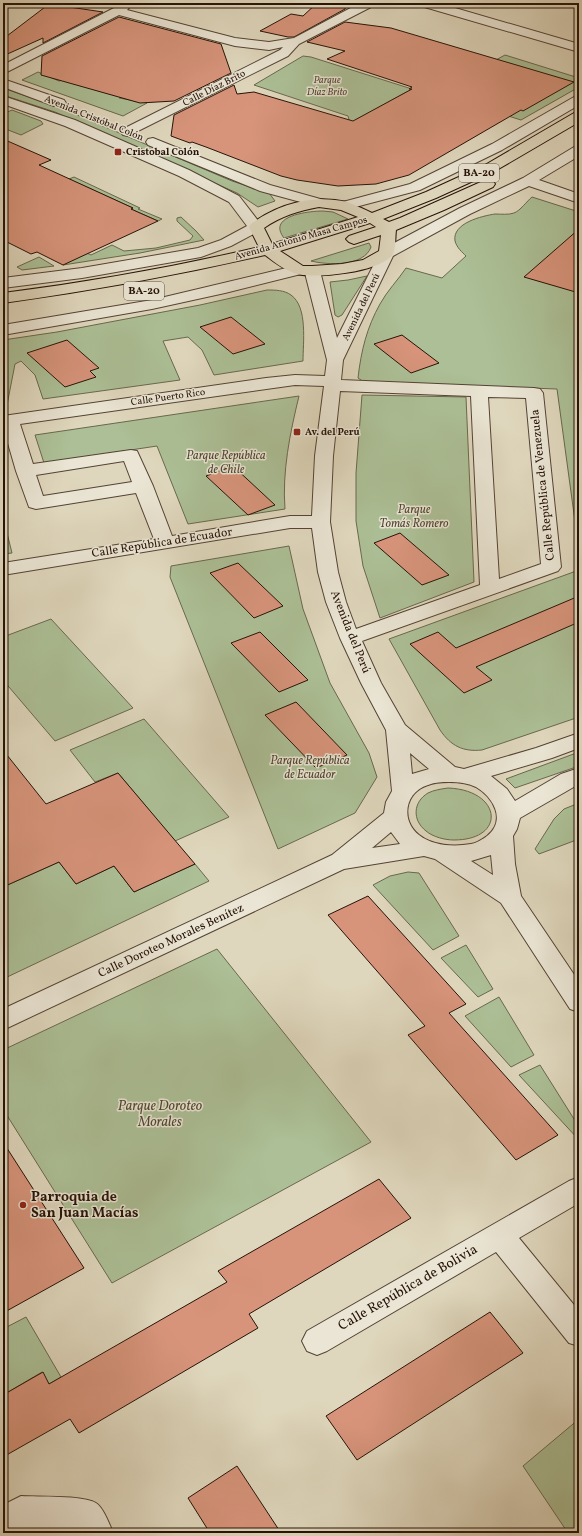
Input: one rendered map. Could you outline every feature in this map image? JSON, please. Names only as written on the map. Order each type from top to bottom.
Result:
[{"type":"highway","name":"Avenida Antonio Masa Campos","points":[[3,298],[66,290],[211,263],[268,250],[372,218],[431,195],[490,168],[579,116]]},
{"type":"highway","name":"Avenida Antonio Masa Campos","points":[[344,243],[389,229],[450,204],[502,178]]},
{"type":"highway","points":[[319,203],[344,206],[372,218],[389,229],[386,253],[368,264],[342,269],[303,266],[283,261],[268,250],[251,229],[270,216],[283,210],[319,203]]},
{"type":"highway","name":"Avenida Antonio Masa Campos","points":[[157,288],[223,276],[283,261]]},
{"type":"highway","points":[[58,306],[74,304]]},
{"type":"street","name":"Calle Díaz Brito","points":[[128,132],[284,53],[297,41],[369,3]]},
{"type":"street","points":[[425,3],[579,48]]},
{"type":"street","name":"Calle Díaz Brito","points":[[122,7],[246,44],[269,46],[297,41]]},
{"type":"street","points":[[3,70],[122,7]]},
{"type":"street","name":"Avenida Cristóbal Colón","points":[[3,84],[72,107]]},
{"type":"street","name":"Avenida Cristóbal Colón","points":[[3,100],[70,123],[184,173],[234,199],[251,229]]},
{"type":"street","name":"Avenida Antonio Masa Campos","points":[[344,206],[415,187],[497,147],[579,100]]},
{"type":"street","name":"Avenida Cristóbal Colón","points":[[114,126],[265,188],[319,203]]},
{"type":"street","points":[[386,253],[528,181],[579,150]]},
{"type":"street","points":[[528,181],[579,199]]},
{"type":"street","points":[[407,242],[412,228],[408,221]]},
{"type":"street","points":[[3,283],[90,272],[201,252],[226,243],[251,229]]},
{"type":"street","points":[[245,255],[251,229]]},
{"type":"street","name":"Avenida del Perú","points":[[386,253],[376,277],[335,360],[324,456],[321,522],[328,572],[336,602],[350,638],[371,683],[397,730],[403,791]]},
{"type":"street","points":[[3,330],[97,315],[171,301],[234,287],[303,266]]},
{"type":"street","name":"Avenida del Perú","points":[[303,266],[335,360]]},
{"type":"street","name":"Calle Puerto Rico","points":[[7,420],[266,382],[295,380],[332,383]]},
{"type":"street","name":"Calle República de Venezuela","points":[[332,383],[534,393],[551,567],[350,638]]},
{"type":"street","points":[[479,391],[490,589]]},
{"type":"street","points":[[7,420],[36,503],[144,486]]},
{"type":"street","points":[[25,471],[131,455],[165,543]]},
{"type":"street","name":"Calle República de Ecuador","points":[[3,569],[290,522],[321,522]]},
{"type":"street","name":"Avenida del Perú","points":[[397,730],[457,775]]},
{"type":"street","points":[[509,897],[434,851],[411,840],[400,830],[395,817],[396,804],[403,791],[415,782],[431,776],[457,775],[544,753],[579,740]]},
{"type":"street","points":[[434,851],[460,854],[477,851],[491,845],[502,836],[508,826],[509,814],[504,802],[495,791],[482,782],[457,775]]},
{"type":"street","points":[[509,814],[569,779],[579,776]]},
{"type":"street","name":"Calle Doroteo Morales Benítez","points":[[3,1020],[340,861],[395,817]]},
{"type":"street","points":[[502,836],[503,864],[509,897],[579,1002]]},
{"type":"street","name":"Calle Doroteo Morales Benítez","points":[[340,861],[434,851]]},
{"type":"street","name":"Calle República de Bolivia","points":[[317,1341],[579,1189]]},
{"type":"street","points":[[500,1235],[579,1333]]},
{"type":"street","points":[[3,1523],[21,1512],[86,1515],[97,1533]]},
{"type":"green space","points":[[505,55],[579,78],[579,87],[521,120],[435,93]]},
{"type":"green space","name":"Parque Díaz Brito","points":[[303,56],[311,57],[412,89],[350,123],[348,116],[254,85]]},
{"type":"green space","points":[[38,72],[59,81],[63,80],[121,96],[119,98],[147,103],[123,116],[22,80]]},
{"type":"green space","points":[[6,89],[63,109],[232,181],[269,193],[275,201],[258,207],[237,193],[55,112],[3,95],[3,91]]},
{"type":"green space","points":[[12,110],[41,121],[43,124],[21,135],[3,128],[3,114]]},
{"type":"green space","points":[[74,177],[140,208],[138,209],[162,219],[158,221],[69,179]]},
{"type":"green space","points":[[532,197],[579,212],[579,551],[557,389],[364,382],[358,378],[363,349],[368,330],[375,313],[389,290],[406,268],[442,278],[466,256],[458,248],[455,241],[455,235],[458,229],[469,222],[483,217],[495,214],[514,213]]},
{"type":"green space","points":[[323,211],[333,212],[348,219],[284,238],[280,230],[281,224],[285,219],[301,213]]},
{"type":"green space","points":[[181,217],[204,240],[140,253],[63,265],[87,253],[91,255],[112,245],[124,251],[156,248],[190,240],[193,236],[177,221],[177,218]]},
{"type":"green space","points":[[369,243],[371,247],[367,254],[353,261],[335,264],[311,261]]},
{"type":"green space","points":[[39,257],[54,266],[22,270],[17,267]]},
{"type":"green space","points":[[367,276],[342,315],[338,317],[335,315],[330,282]]},
{"type":"green space","points":[[267,290],[276,290],[291,295],[300,308],[304,335],[303,361],[214,375],[202,350],[188,337],[163,341],[180,380],[43,399],[35,375],[21,361],[15,364],[7,405],[3,405],[3,340],[57,332],[200,305]]},
{"type":"green space","name":"Parque Tomás Romero","points":[[362,395],[466,397],[474,582],[380,618],[363,566],[356,521],[356,473]]},
{"type":"green space","name":"Parque República de Chile","points":[[299,396],[286,467],[284,495],[285,509],[188,524],[157,446],[44,463],[35,435]]},
{"type":"green space","points":[[3,533],[7,533],[12,553],[3,554]]},
{"type":"green space","name":"Parque República de Ecuador","points":[[289,546],[303,609],[330,683],[369,753],[377,777],[355,813],[278,849],[170,577],[171,566]]},
{"type":"green space","points":[[579,570],[579,717],[482,750],[463,749],[453,744],[440,730],[389,639]]},
{"type":"green space","points":[[51,619],[133,708],[55,741],[3,680],[3,637]]},
{"type":"green space","points":[[144,719],[229,817],[175,841],[118,773],[95,782],[70,750]]},
{"type":"green space","points":[[579,752],[579,766],[515,788],[506,779]]},
{"type":"green space","points":[[448,788],[466,791],[479,797],[488,805],[491,815],[490,824],[483,832],[471,838],[450,840],[432,835],[421,827],[418,822],[416,811],[419,801],[428,793],[435,790]]},
{"type":"green space","points":[[579,803],[579,839],[539,854],[535,849],[554,819],[564,809]]},
{"type":"green space","points":[[59,862],[76,884],[114,866],[134,892],[195,864],[209,881],[3,979],[3,887]]},
{"type":"green space","points":[[408,872],[419,873],[459,936],[433,950],[373,885],[390,876]]},
{"type":"green space","points":[[466,945],[493,989],[478,997],[441,958]]},
{"type":"green space","name":"Parque Doroteo Morales","points":[[217,949],[371,1142],[112,1283],[3,1109],[3,1050]]},
{"type":"green space","points":[[499,997],[534,1055],[511,1067],[465,1016]]},
{"type":"green space","points":[[540,1065],[579,1127],[579,1140],[519,1075]]},
{"type":"green space","points":[[26,1317],[61,1377],[49,1384],[42,1372],[3,1395],[3,1329]]},
{"type":"green space","points":[[579,1419],[579,1533],[568,1533],[523,1466]]},
{"type":"building","points":[[317,3],[347,3],[345,9],[294,37],[260,31],[291,14],[303,16]]},
{"type":"building","points":[[49,4],[103,12],[43,43],[43,38],[3,56],[3,39]]},
{"type":"building","points":[[119,17],[221,44],[231,73],[174,101],[140,103],[41,75],[42,56]]},
{"type":"building","points":[[345,22],[391,28],[574,82],[523,111],[521,110],[409,175],[376,184],[338,186],[297,180],[281,176],[206,147],[171,136],[174,115],[234,85],[237,94],[254,92],[353,121],[412,89],[409,89],[412,87],[327,59],[345,51],[307,42]]},
{"type":"building","points":[[3,139],[51,160],[39,165],[158,221],[63,265],[37,252],[31,254],[3,240]]},
{"type":"building","points":[[579,229],[579,293],[524,277]]},
{"type":"building","points":[[231,317],[265,344],[233,354],[200,327]]},
{"type":"building","points":[[402,335],[439,363],[411,373],[374,344]]},
{"type":"building","points":[[67,340],[99,368],[90,371],[96,377],[65,387],[27,353]]},
{"type":"building","points":[[233,466],[275,505],[248,515],[206,476]]},
{"type":"building","points":[[400,533],[449,575],[422,585],[374,543]]},
{"type":"building","points":[[238,563],[283,606],[254,618],[210,573]]},
{"type":"building","points":[[579,596],[579,622],[476,667],[492,680],[464,693],[410,644],[438,632],[456,648]]},
{"type":"building","points":[[260,632],[308,680],[279,692],[231,643]]},
{"type":"building","points":[[296,702],[347,755],[316,768],[265,715]]},
{"type":"building","points":[[3,750],[46,804],[118,773],[195,864],[134,892],[114,866],[76,884],[59,862],[3,887]]},
{"type":"building","points":[[368,896],[466,1004],[449,1013],[558,1135],[516,1160],[408,1035],[425,1026],[328,915]]},
{"type":"building","name":"Parroquia de San Juan Macías","points":[[3,1142],[84,1268],[3,1313]]},
{"type":"building","points":[[379,1179],[411,1218],[249,1314],[258,1328],[79,1433],[70,1419],[3,1457],[3,1395],[43,1372],[49,1384],[227,1282],[218,1271]]},
{"type":"building","points":[[490,1312],[523,1353],[357,1460],[326,1416]]},
{"type":"building","points":[[237,1466],[281,1533],[210,1533],[188,1498]]},
{"type":"place","name":"Cristobal Colón","points":[[118,152]]},
{"type":"place","name":"Av. del Perú","points":[[297,432]]},
{"type":"place","name":"Parroquia de San Juan Macías","points":[[23,1205]]}]
